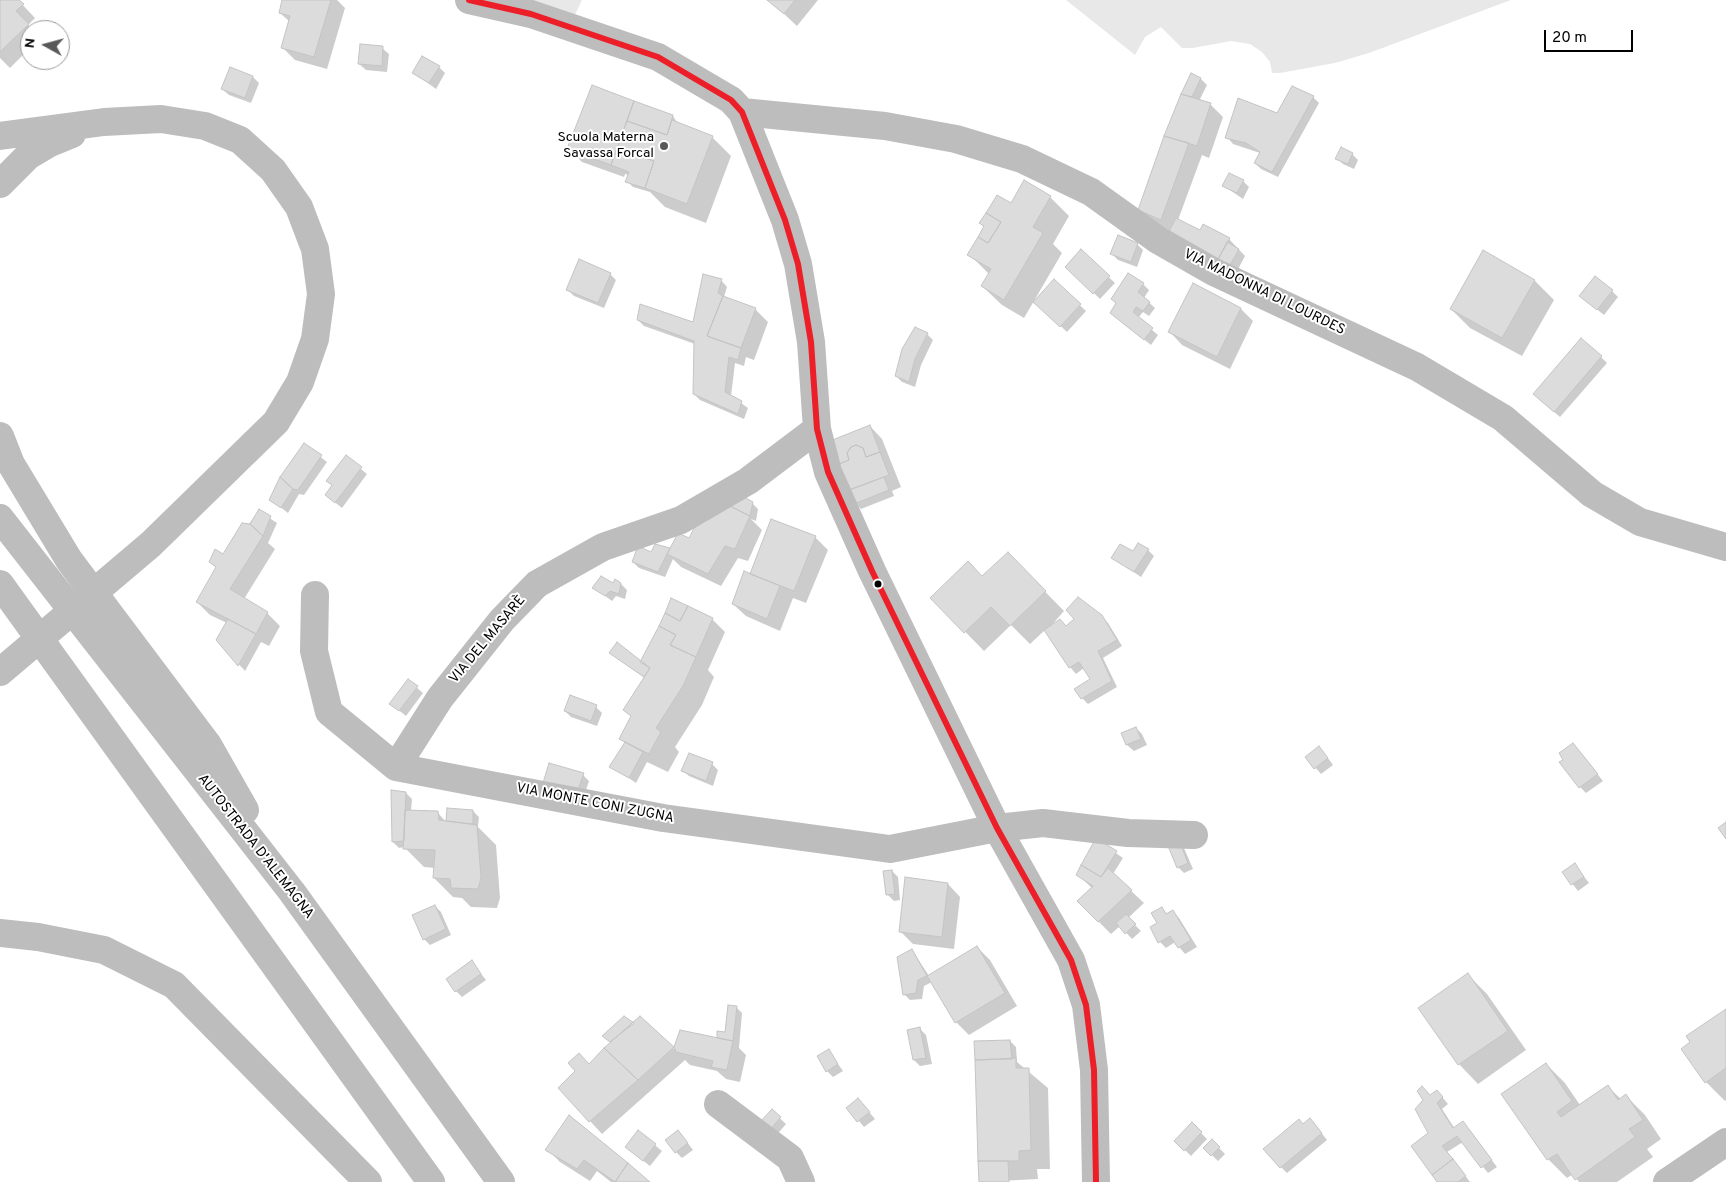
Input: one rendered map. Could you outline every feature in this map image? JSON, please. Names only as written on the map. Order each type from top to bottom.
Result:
[{"type":"main road","points":[[470,0],[532,14],[658,58],[731,100],[742,112],[785,220],[798,264],[811,342],[817,428],[828,472],[872,571],[997,828],[1071,960],[1086,1005],[1094,1070],[1096,1182]]},
{"type":"main road","name":"VIA MADONNA DI LOURDES","points":[[742,112],[885,126],[956,139],[1022,159],[1091,192],[1158,240],[1214,272],[1417,367],[1503,418],[1592,494],[1640,522],[1726,547]]},
{"type":"main road","points":[[0,136],[104,122],[161,119],[205,126],[240,140],[273,170],[299,207],[315,249],[320,294],[316,339],[300,382],[276,422],[151,544],[0,672]]},
{"type":"main road","points":[[0,184],[28,156],[50,143],[104,122]]},
{"type":"main road","name":"VIA DEL MASARÈ","points":[[396,767],[440,698],[502,620],[537,584],[603,547],[681,520],[748,481],[817,428]]},
{"type":"main road","points":[[0,436],[11,464],[69,560],[208,745],[292,892]]},
{"type":"main road","name":"AUTOSTRADA D'ALEMAGNA","points":[[0,518],[292,892],[501,1182]]},
{"type":"main road","points":[[0,584],[431,1182]]},
{"type":"main road","name":"VIA MONTE CONI ZUGNA","points":[[315,595],[314,651],[329,712],[396,767],[663,818],[890,849],[997,828],[1043,823],[1128,833],[1194,835]]},
{"type":"main road","points":[[0,933],[38,937],[104,950],[174,985],[368,1182]]},
{"type":"main road","points":[[718,1104],[790,1158],[802,1182]]},
{"type":"main road","points":[[1667,1182],[1726,1142]]},
{"type":"shaded area","points":[[528,0],[582,0],[574,17]]},
{"type":"shaded area","points":[[1066,0],[1511,0],[1369,53],[1335,63],[1272,73],[1270,62],[1262,52],[1250,44],[1231,41],[1193,48],[1182,48],[1161,27],[1145,37],[1135,55]]},
{"type":"building","points":[[0,0],[19,0],[24,4],[16,11],[25,20],[20,20],[20,33],[0,52]]},
{"type":"building","points":[[282,0],[331,0],[314,57],[281,48],[290,16],[279,13]]},
{"type":"building","points":[[767,0],[795,0],[784,14]]},
{"type":"building","points":[[360,44],[383,46],[382,66],[358,64]]},
{"type":"building","points":[[422,56],[440,66],[429,83],[412,73]]},
{"type":"building","points":[[230,67],[253,76],[245,98],[221,89]]},
{"type":"building","points":[[1191,73],[1201,78],[1192,97],[1181,94]]},
{"type":"building","points":[[592,85],[634,101],[611,165],[567,149]]},
{"type":"building","points":[[1292,86],[1314,96],[1272,172],[1254,163],[1260,152],[1246,143],[1225,138],[1238,98],[1277,113]]},
{"type":"building","points":[[1181,94],[1211,103],[1197,146],[1164,136]]},
{"type":"building","points":[[634,101],[673,115],[667,135],[627,121]]},
{"type":"building","points":[[672,120],[713,136],[687,204],[645,188],[654,161],[617,149],[627,121],[667,135]]},
{"type":"building","points":[[1164,136],[1189,143],[1161,220],[1138,210]]},
{"type":"building","points":[[1341,147],[1353,153],[1348,164],[1335,159]]},
{"type":"building","points":[[617,149],[654,161],[645,188],[625,182],[629,172],[611,165]]},
{"type":"building","points":[[1229,173],[1244,180],[1237,193],[1222,186]]},
{"type":"building","points":[[1024,180],[1051,196],[1033,227],[1043,233],[1004,300],[981,286],[991,269],[967,255],[978,237],[988,243],[1001,222],[986,213],[997,195],[1011,203]]},
{"type":"building","points":[[986,213],[1001,222],[988,243],[978,237],[984,226],[979,223]]},
{"type":"building","points":[[1176,218],[1200,230],[1203,224],[1230,238],[1216,263],[1164,241]]},
{"type":"building","points":[[1118,235],[1138,243],[1131,262],[1110,254]]},
{"type":"building","points":[[1227,242],[1239,249],[1228,269],[1216,263]]},
{"type":"building","points":[[1081,249],[1110,276],[1093,294],[1065,267]]},
{"type":"building","points":[[1483,250],[1535,280],[1502,338],[1450,309]]},
{"type":"building","points":[[579,259],[611,273],[598,303],[566,290]]},
{"type":"building","points":[[1128,273],[1144,283],[1138,292],[1150,302],[1143,311],[1136,307],[1133,312],[1153,328],[1144,340],[1110,313],[1116,303],[1111,299]]},
{"type":"building","points":[[703,274],[722,279],[718,293],[723,296],[707,336],[741,348],[738,360],[729,357],[725,392],[742,401],[738,414],[693,394],[694,341],[637,320],[640,304],[693,322]]},
{"type":"building","points":[[1595,276],[1613,290],[1597,310],[1579,296]]},
{"type":"building","points":[[1054,279],[1081,304],[1060,327],[1033,302]]},
{"type":"building","points":[[1193,283],[1241,308],[1217,357],[1168,332]]},
{"type":"building","points":[[723,296],[756,308],[741,348],[707,336]]},
{"type":"building","points":[[915,327],[928,333],[915,359],[909,382],[895,376],[902,349]]},
{"type":"building","points":[[1581,338],[1602,356],[1554,412],[1533,394]]},
{"type":"building","points":[[870,425],[880,452],[866,457],[863,448],[856,445],[851,447],[847,453],[849,460],[834,466],[825,443]]},
{"type":"building","points":[[304,443],[322,455],[298,490],[293,489],[280,477]]},
{"type":"building","points":[[856,445],[863,448],[866,457],[880,452],[889,475],[844,492],[834,466],[849,460],[847,453],[851,447]]},
{"type":"building","points":[[346,455],[362,467],[335,503],[325,495],[332,485],[326,481]]},
{"type":"building","points":[[280,477],[293,489],[281,508],[269,500]]},
{"type":"building","points":[[884,477],[889,490],[854,504],[849,490]]},
{"type":"building","points":[[738,494],[753,502],[750,516],[732,507]]},
{"type":"building","points":[[719,501],[750,516],[735,549],[725,546],[708,574],[667,554],[678,533],[689,538],[702,513]]},
{"type":"building","points":[[259,509],[271,516],[263,536],[250,524]]},
{"type":"building","points":[[771,519],[816,536],[794,591],[750,574]]},
{"type":"building","points":[[242,523],[250,524],[263,536],[230,589],[268,612],[256,634],[196,602],[216,567],[209,562],[215,549],[223,554]]},
{"type":"building","points":[[1138,543],[1149,549],[1134,572],[1111,558],[1120,544],[1133,551]]},
{"type":"building","points":[[655,544],[670,548],[658,572],[632,562],[638,546],[651,552]]},
{"type":"building","points":[[1008,552],[1046,591],[1010,626],[991,607],[964,633],[930,598],[968,561],[982,576]]},
{"type":"building","points":[[744,571],[780,586],[767,619],[732,604]]},
{"type":"building","points":[[601,576],[613,583],[615,579],[621,583],[619,594],[610,591],[605,596],[592,588]]},
{"type":"building","points":[[1078,597],[1102,615],[1117,640],[1098,651],[1112,681],[1081,699],[1074,689],[1090,679],[1079,662],[1069,668],[1044,630],[1060,619],[1066,626],[1074,619],[1066,610]]},
{"type":"building","points":[[671,598],[688,606],[680,621],[665,613]]},
{"type":"building","points":[[688,606],[713,618],[696,657],[670,645],[676,635],[659,626],[665,613],[680,621]]},
{"type":"building","points":[[228,619],[256,634],[238,666],[216,640]]},
{"type":"building","points":[[659,626],[676,635],[670,645],[696,657],[683,686],[656,728],[661,732],[649,754],[619,739],[631,716],[623,710],[650,668],[640,662]]},
{"type":"building","points":[[617,642],[650,668],[644,677],[609,653]]},
{"type":"building","points":[[408,679],[418,686],[399,711],[389,704]]},
{"type":"building","points":[[570,695],[597,705],[591,721],[564,711]]},
{"type":"building","points":[[1136,727],[1141,739],[1126,745],[1121,733]]},
{"type":"building","points":[[625,742],[643,752],[629,778],[609,767]]},
{"type":"building","points":[[1573,743],[1598,774],[1579,788],[1559,762],[1563,760],[1559,753]]},
{"type":"building","points":[[1319,746],[1328,758],[1314,769],[1305,757]]},
{"type":"building","points":[[689,753],[713,762],[706,781],[681,771]]},
{"type":"building","points":[[549,763],[584,773],[577,793],[543,783]]},
{"type":"building","points":[[391,790],[406,792],[404,841],[392,842]]},
{"type":"building","points":[[447,808],[473,810],[473,824],[446,821]]},
{"type":"building","points":[[405,810],[438,811],[439,820],[477,825],[481,878],[478,889],[451,888],[450,879],[433,878],[435,850],[403,849]]},
{"type":"building","points":[[1726,822],[1726,839],[1718,828]]},
{"type":"building","points":[[1096,838],[1117,851],[1101,877],[1081,865]]},
{"type":"building","points":[[1179,840],[1188,863],[1177,868],[1166,841]]},
{"type":"building","points":[[1575,863],[1584,877],[1571,885],[1562,872]]},
{"type":"building","points":[[1081,865],[1101,877],[1108,868],[1132,890],[1098,922],[1077,901],[1093,886],[1076,875]]},
{"type":"building","points":[[892,870],[895,894],[886,895],[883,871]]},
{"type":"building","points":[[905,877],[948,883],[942,937],[899,932]]},
{"type":"building","points":[[435,905],[446,929],[423,940],[412,915]]},
{"type":"building","points":[[1162,907],[1166,914],[1173,910],[1191,940],[1178,948],[1170,936],[1158,943],[1150,927],[1157,923],[1151,913]]},
{"type":"building","points":[[1126,914],[1136,924],[1125,934],[1116,923]]},
{"type":"building","points":[[977,946],[1005,993],[955,1023],[927,976]]},
{"type":"building","points":[[912,949],[927,976],[918,980],[916,993],[903,995],[897,957]]},
{"type":"building","points":[[472,960],[481,974],[455,992],[446,979]]},
{"type":"building","points":[[1468,973],[1508,1031],[1458,1065],[1418,1008]]},
{"type":"building","points":[[728,1005],[737,1006],[733,1041],[717,1038],[717,1031],[725,1032]]},
{"type":"building","points":[[1726,1009],[1726,1068],[1705,1083],[1681,1049],[1690,1042],[1686,1036]]},
{"type":"building","points":[[624,1016],[634,1023],[610,1042],[602,1036]]},
{"type":"building","points":[[640,1016],[674,1047],[638,1080],[604,1048]]},
{"type":"building","points":[[920,1027],[926,1058],[913,1060],[907,1030]]},
{"type":"building","points":[[680,1030],[733,1041],[727,1070],[711,1067],[713,1061],[676,1052],[674,1047]]},
{"type":"building","points":[[1010,1040],[1012,1059],[975,1060],[974,1041]]},
{"type":"building","points":[[604,1048],[638,1080],[589,1122],[558,1088],[575,1071],[568,1063],[579,1053],[589,1064]]},
{"type":"building","points":[[829,1049],[838,1064],[826,1072],[817,1056]]},
{"type":"building","points":[[1016,1058],[1016,1068],[1029,1068],[1031,1150],[1019,1151],[1019,1161],[978,1161],[975,1060]]},
{"type":"building","points":[[1546,1063],[1572,1101],[1557,1112],[1561,1117],[1608,1085],[1618,1100],[1626,1094],[1643,1120],[1629,1129],[1635,1137],[1575,1180],[1557,1154],[1547,1160],[1501,1094]]},
{"type":"building","points":[[1422,1086],[1430,1095],[1437,1090],[1443,1097],[1437,1103],[1453,1128],[1463,1121],[1492,1160],[1481,1168],[1457,1136],[1442,1146],[1453,1159],[1432,1175],[1411,1146],[1428,1133],[1415,1109],[1423,1100],[1417,1091]]},
{"type":"building","points":[[858,1098],[870,1112],[857,1122],[846,1108]]},
{"type":"building","points":[[772,1109],[781,1117],[768,1132],[759,1123]]},
{"type":"building","points":[[569,1115],[628,1163],[615,1182],[584,1160],[577,1169],[545,1150]]},
{"type":"building","points":[[1310,1118],[1322,1133],[1280,1168],[1263,1149],[1299,1119],[1303,1124]]},
{"type":"building","points":[[1192,1122],[1202,1132],[1184,1151],[1174,1141]]},
{"type":"building","points":[[638,1130],[656,1144],[643,1161],[625,1147]]},
{"type":"building","points":[[678,1130],[688,1143],[675,1153],[665,1140]]},
{"type":"building","points":[[1212,1139],[1220,1147],[1211,1156],[1203,1148]]},
{"type":"building","points":[[1453,1159],[1466,1176],[1458,1182],[1437,1182],[1432,1175]]},
{"type":"building","points":[[978,1161],[1008,1161],[1009,1182],[979,1182]]},
{"type":"building","points":[[628,1163],[650,1182],[615,1182]]},
{"type":"transit line","points":[[469,0],[531,14],[658,57],[731,100],[742,112],[785,220],[798,264],[811,342],[817,429],[828,472],[872,571],[997,828],[1071,960],[1086,1005],[1094,1070],[1096,1182]]},
{"type":"place","name":"Scuola Materna Savassa Forcal","points":[[664,146]]}]
